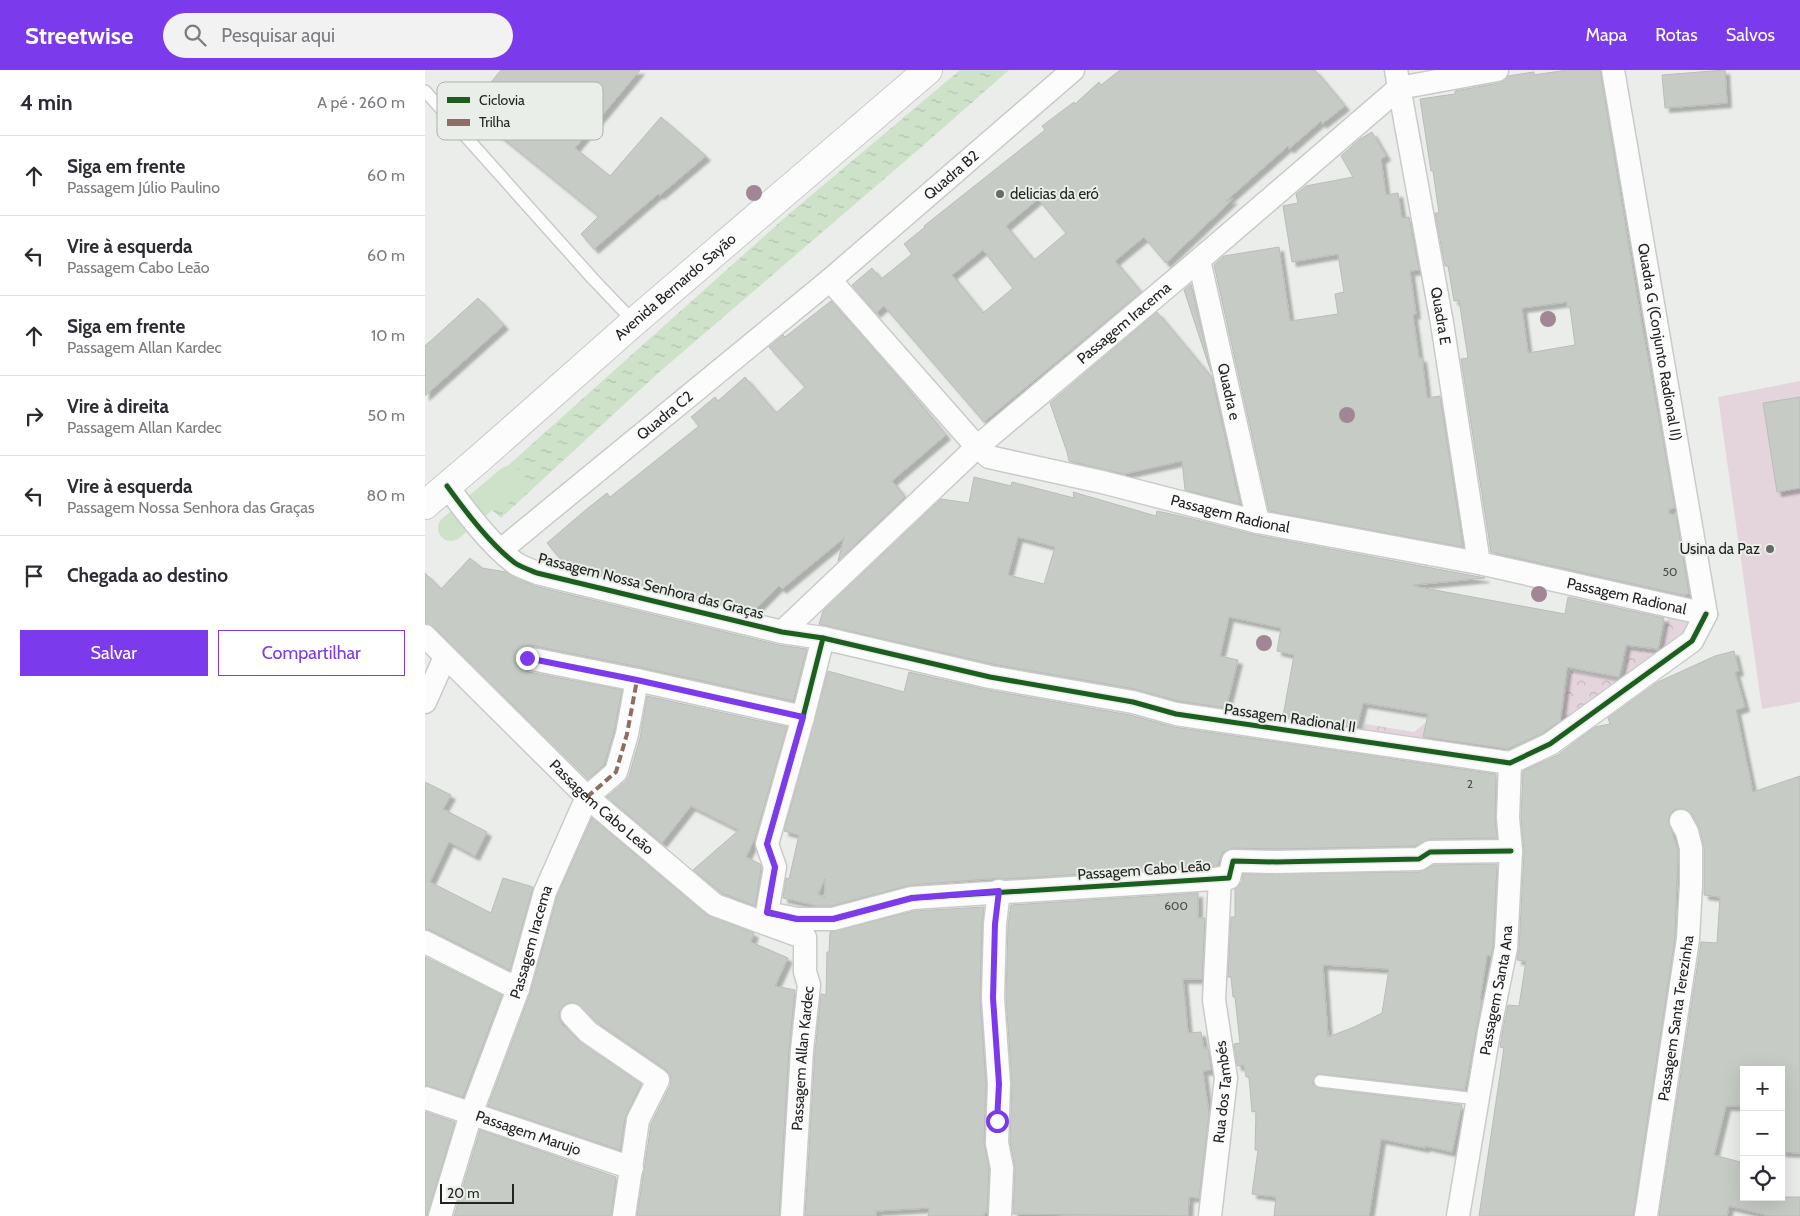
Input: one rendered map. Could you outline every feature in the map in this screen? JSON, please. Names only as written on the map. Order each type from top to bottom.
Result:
[{"type":"street","name":"Avenida Bernardo Sayão","points":[[425,504],[453,494],[634,322],[928,70]]},
{"type":"street","name":"Quadra B2","points":[[830,280],[1073,70]]},
{"type":"street","points":[[1397,79],[1497,70]]},
{"type":"street","name":"Quadra G (Conjunto Radional II)","points":[[1613,70],[1706,614]]},
{"type":"street","name":"Passagem Iracema","points":[[782,632],[977,447],[1199,260],[1397,79]]},
{"type":"street","name":"Quadra E","points":[[1397,79],[1442,323],[1479,563]]},
{"type":"street","name":"Quadra e","points":[[1199,260],[1258,522]]},
{"type":"street","name":"Passagem Radional","points":[[830,280],[977,447],[989,457],[1102,482],[1258,522],[1479,563],[1706,614]]},
{"type":"street","name":"Quadra C2","points":[[501,550],[830,280]]},
{"type":"street","name":"Passagem Nossa Senhora das Graças","points":[[453,494],[501,550],[517,564],[537,572],[782,632],[823,638]]},
{"type":"street","points":[[1510,763],[1551,744],[1692,641],[1706,614]]},
{"type":"street","name":"Passagem Cabo Leão","points":[[425,636],[587,797],[715,905],[801,928],[912,898],[999,891],[1103,887],[1229,878],[1233,861],[1419,859],[1430,852],[1511,851]]},
{"type":"street","points":[[801,928],[767,912],[775,867],[767,844],[823,638]]},
{"type":"street","name":"Passagem Radional II","points":[[823,638],[990,677],[1133,702],[1176,714],[1510,763]]},
{"type":"street","points":[[425,702],[445,657]]},
{"type":"street","points":[[527,658],[803,717]]},
{"type":"street","name":"Passagem Iracema","points":[[440,1216],[471,1114],[517,989],[545,892],[587,797],[616,772],[627,734],[637,680]]},
{"type":"street","name":"Passagem Santa Ana","points":[[1457,1216],[1506,948],[1511,851],[1508,818],[1510,763]]},
{"type":"street","name":"Passagem Santa Terezinha","points":[[1646,1216],[1688,939],[1691,848],[1687,832],[1681,822]]},
{"type":"street","name":"Rua dos Tambés","points":[[1210,1216],[1226,1078],[1214,1000],[1220,878]]},
{"type":"street","points":[[999,891],[995,924],[993,998],[999,1084],[997,1143],[1002,1168],[1000,1216]]},
{"type":"street","name":"Passagem Allan Kardec","points":[[792,1216],[802,1050],[809,985],[805,972],[801,928]]},
{"type":"street","points":[[425,942],[517,989]]},
{"type":"street","points":[[573,1015],[587,1032],[657,1080],[638,1120],[624,1216]]},
{"type":"street","name":"Passagem Marujo","points":[[425,1098],[632,1168]]},
{"type":"lane","points":[[425,91],[437,104]]},
{"type":"lane","points":[[469,140],[634,322]]},
{"type":"lane","points":[[1320,1081],[1477,1099]]},
{"type":"green space","name":"Usina da Paz","points":[[1800,381],[1800,702],[1762,709],[1718,397]]},
{"type":"green space","points":[[1669,612],[1700,617],[1698,629],[1543,741],[1547,720],[1561,723],[1570,671],[1622,681],[1628,648],[1660,652]]},
{"type":"green space","points":[[1425,723],[1466,732],[1478,743],[1505,750],[1481,751],[1384,733],[1357,740],[1365,724],[1414,732]]},
{"type":"water","points":[[960,70],[1009,70],[656,375],[501,518],[475,495],[789,214]]},
{"type":"building","points":[[501,70],[640,70],[603,114],[603,82],[491,82]]},
{"type":"building","points":[[1120,70],[1315,70],[1345,106],[1322,124],[1321,121],[1289,149],[1288,146],[1226,201],[1233,199],[1166,263],[1144,237],[1115,261],[1141,292],[984,422],[884,306],[876,313],[852,285],[872,268],[881,279],[912,254],[904,244],[924,226],[1045,130],[1042,126],[1074,102],[1075,104],[1099,82],[1101,85]],"holes":[[[1038,199],[1066,233],[1034,260],[1006,226]],[[983,250],[1013,288],[983,313],[952,275]]]},
{"type":"building","points":[[1567,70],[1600,70],[1641,319],[1675,508],[1669,509],[1669,514],[1676,515],[1689,594],[1683,595],[1491,552],[1461,359],[1468,358],[1459,300],[1454,301],[1448,266],[1445,266],[1435,213],[1439,213],[1433,171],[1431,171],[1420,99],[1455,94],[1455,91],[1499,83],[1508,76],[1534,72],[1534,75]],"holes":[[[1567,302],[1567,307],[1570,307],[1575,345],[1528,353],[1522,308]]]},
{"type":"building","points":[[1725,70],[1727,103],[1665,108],[1662,75]]},
{"type":"building","points":[[661,117],[706,156],[594,249],[581,234],[599,216],[505,140],[582,140],[575,148],[610,176]]},
{"type":"building","points":[[1372,132],[1386,156],[1381,159],[1386,195],[1398,193],[1402,218],[1409,217],[1419,270],[1410,271],[1416,314],[1413,315],[1419,358],[1422,358],[1427,398],[1440,396],[1463,547],[1269,511],[1214,265],[1224,256],[1279,247],[1290,321],[1338,314],[1335,294],[1344,292],[1338,254],[1292,262],[1283,206],[1298,203],[1296,194],[1306,186],[1353,177],[1341,156],[1360,139]]},
{"type":"building","points":[[1191,284],[1211,372],[1184,290]]},
{"type":"building","points":[[478,298],[504,325],[425,396],[425,346]]},
{"type":"building","points":[[831,301],[946,435],[892,481],[905,497],[838,561],[844,538],[782,589],[779,586],[753,612],[567,567],[547,543],[607,493],[610,497],[699,426],[691,417],[715,397],[718,401],[745,377],[776,413],[805,387],[769,347],[783,335],[785,337]]},
{"type":"building","points":[[1157,312],[1212,378],[1240,504],[1185,490],[1182,461],[1124,474],[1069,461],[1050,403]]},
{"type":"building","points":[[1800,397],[1800,488],[1777,492],[1763,403]]},
{"type":"building","points":[[974,477],[1011,486],[1012,482],[1074,498],[1073,492],[1156,516],[1157,511],[1256,535],[1485,578],[1413,586],[1565,614],[1568,597],[1664,618],[1658,649],[1626,645],[1619,677],[1567,667],[1560,721],[1543,733],[1508,749],[1423,737],[1428,714],[1363,703],[1357,727],[1283,716],[1294,655],[1277,651],[1281,628],[1229,617],[1220,656],[1238,660],[1226,708],[1179,701],[1135,689],[993,664],[819,624],[823,611],[941,499],[969,503]],"holes":[[[1018,537],[1055,547],[1044,584],[1008,575]]]},
{"type":"building","points":[[470,558],[482,568],[506,572],[534,586],[779,645],[807,649],[793,701],[640,667],[530,645],[522,646],[514,655],[514,662],[524,671],[622,690],[614,731],[604,765],[588,779],[434,627],[425,623],[425,573],[441,589]]},
{"type":"building","points":[[1734,651],[1739,671],[1735,672],[1745,707],[1736,710],[1753,792],[1800,776],[1800,1153],[1785,1152],[1785,1066],[1740,1066],[1740,1106],[1726,1106],[1714,1155],[1740,1162],[1740,1201],[1785,1201],[1785,1197],[1800,1197],[1800,1216],[1770,1216],[1729,1206],[1727,1216],[1659,1216],[1701,942],[1717,943],[1720,897],[1704,895],[1704,848],[1700,829],[1692,814],[1681,808],[1674,810],[1668,820],[1678,850],[1675,938],[1633,1216],[1479,1216],[1504,1048],[1500,1047],[1502,1034],[1508,1005],[1519,1006],[1526,961],[1517,960],[1524,852],[1521,818],[1523,771],[1558,755],[1595,727],[1610,724],[1608,718],[1658,682],[1715,656]]},
{"type":"building","points":[[828,671],[904,692],[909,672],[988,690],[1130,715],[1174,727],[1496,774],[1495,818],[1497,838],[1430,839],[1415,846],[1233,848],[1223,852],[1217,866],[911,885],[831,906],[818,906],[783,898],[786,878],[789,879],[799,835],[784,831]],"holes":[[[825,879],[825,897],[818,894]]]},
{"type":"building","points":[[647,696],[787,727],[755,838],[746,857],[760,864],[761,868],[755,906],[722,893],[693,870],[739,830],[691,806],[662,843],[607,797],[625,782],[629,776],[640,738]]},
{"type":"building","points":[[425,782],[451,795],[443,809],[487,832],[475,856],[449,842],[430,882],[491,913],[503,878],[533,887],[510,970],[431,930],[425,929]]},
{"type":"building","points":[[592,818],[707,915],[754,933],[751,942],[788,958],[775,986],[795,990],[789,1049],[779,1216],[637,1216],[651,1124],[670,1086],[670,1074],[597,1022],[576,1003],[569,1002],[559,1012],[562,1024],[581,1043],[641,1084],[625,1118],[620,1150],[488,1106],[530,994],[557,896]]},
{"type":"building","points":[[1497,864],[1493,946],[1491,956],[1487,955],[1480,1000],[1482,1000],[1465,1090],[1321,1074],[1317,1074],[1313,1084],[1319,1088],[1462,1105],[1452,1152],[1381,1139],[1369,1216],[1274,1216],[1276,1197],[1252,1194],[1258,1150],[1255,1150],[1256,1111],[1252,1112],[1249,1077],[1246,1077],[1244,1065],[1237,1066],[1234,1044],[1240,1043],[1235,997],[1233,997],[1231,977],[1228,977],[1231,917],[1235,917],[1235,889],[1242,882],[1243,874],[1419,872],[1434,865]],"holes":[[[1323,965],[1389,969],[1382,1013],[1328,1037]]]},
{"type":"building","points":[[1198,893],[1198,918],[1205,918],[1202,979],[1183,979],[1188,1033],[1201,1032],[1204,1048],[1208,1048],[1211,1070],[1203,1071],[1209,1114],[1199,1198],[1189,1197],[1188,1216],[1013,1214],[1015,1168],[1010,1142],[1012,1083],[1006,998],[1008,925],[1011,905]]},
{"type":"building","points":[[984,907],[980,998],[986,1084],[984,1143],[989,1169],[987,1213],[984,1213],[984,1216],[928,1216],[929,1208],[876,1211],[876,1216],[805,1216],[815,1051],[821,994],[826,995],[827,952],[829,952],[830,932],[914,911]]},
{"type":"building","points":[[425,957],[502,995],[463,1097],[425,1085]]},
{"type":"building","points":[[425,1112],[455,1122],[427,1216],[425,1216]]},
{"type":"building","points":[[480,1130],[616,1177],[611,1216],[454,1216]]},
{"type":"waterway","points":[[451,528],[509,479]]},
{"type":"marked path","points":[[587,797],[616,772],[627,734],[637,680]]},
{"type":"cycle path","points":[[447,486],[470,517],[497,547],[515,563],[537,573],[782,632],[823,638],[990,677],[1133,702],[1176,714],[1510,763],[1550,744],[1692,641],[1706,614]]},
{"type":"cycle path","points":[[823,638],[767,844],[775,867],[767,913],[797,919],[833,919],[912,898],[1229,878],[1233,861],[1419,859],[1430,852],[1511,851]]},
{"type":"place","name":"delicias da eró","points":[[1000,194]]},
{"type":"place","name":"Usina da Paz","points":[[1770,549]]},
{"type":"route","points":[[527,658],[803,717],[767,844],[775,867],[767,912],[797,919],[833,919],[912,898],[999,891],[995,924],[993,998],[999,1084],[997,1121]]}]
